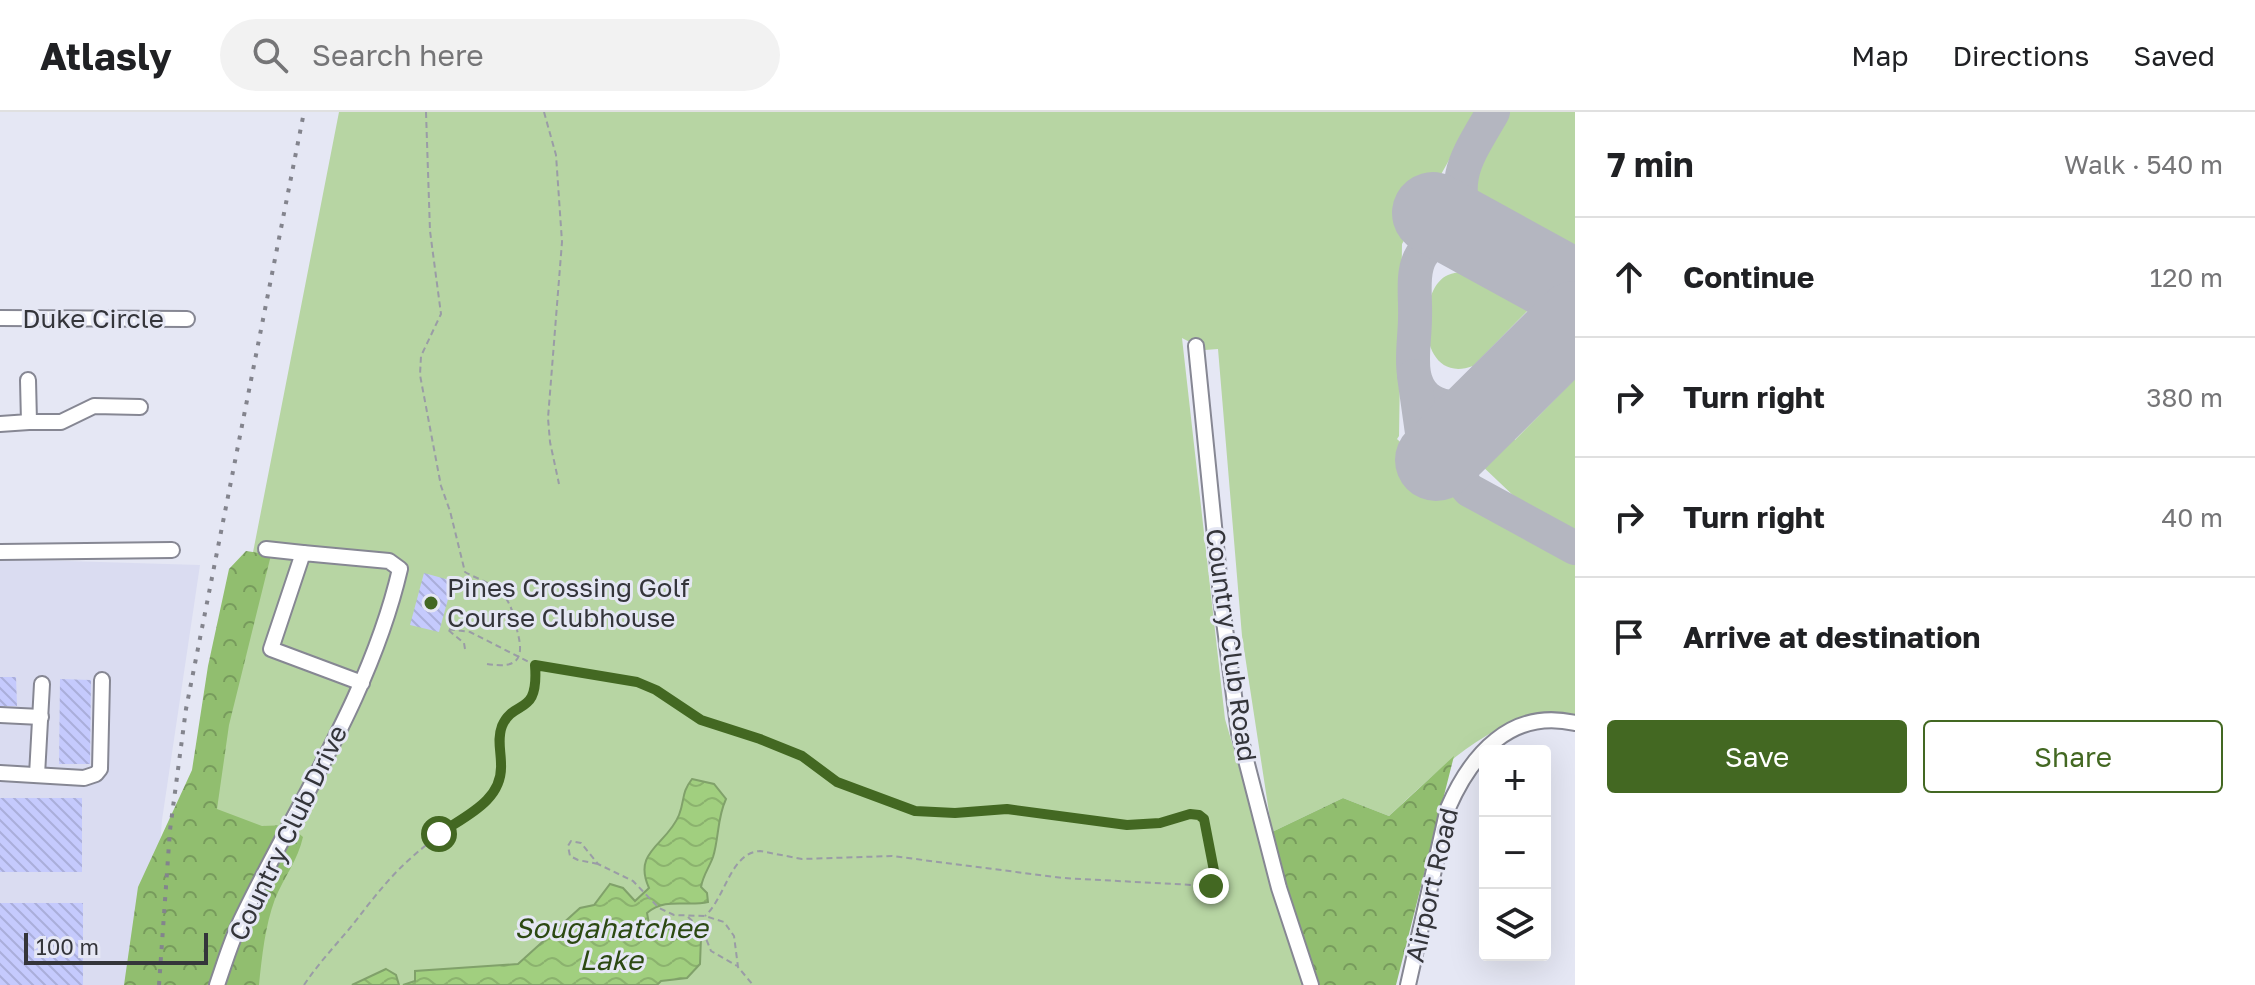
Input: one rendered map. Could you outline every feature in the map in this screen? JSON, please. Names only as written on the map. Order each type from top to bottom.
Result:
[{"type":"street","name":"Duke Circle","points":[[0,318],[187,319]]},
{"type":"street","name":"Country Club Road","points":[[1196,346],[1222,606],[1239,733],[1279,888],[1311,985]]},
{"type":"street","points":[[28,380],[29,422]]},
{"type":"street","points":[[0,424],[61,422],[94,406],[140,407]]},
{"type":"street","points":[[266,549],[303,553],[271,649],[362,683]]},
{"type":"street","points":[[0,552],[172,550]]},
{"type":"street","name":"Country Club Drive","points":[[217,985],[241,919],[362,683],[394,595],[400,569],[389,561],[378,559],[303,553]]},
{"type":"street","points":[[0,773],[84,778],[96,774],[100,769],[102,680]]},
{"type":"street","points":[[37,775],[42,684]]},
{"type":"street","points":[[0,715],[41,717]]},
{"type":"street","name":"Airport Road","points":[[1408,985],[1448,808],[1460,781],[1477,757],[1500,736],[1543,720],[1575,723]]},
{"type":"path","points":[[426,112],[430,231],[441,314],[421,356],[420,375],[441,486],[465,572],[503,593],[514,616],[522,646],[521,657]]},
{"type":"path","points":[[544,112],[556,155],[562,242],[548,418],[559,484]]},
{"type":"path","points":[[465,649],[464,643],[447,629],[470,632],[535,665],[637,682],[656,690],[701,720],[802,756],[837,782],[915,811],[955,813],[1007,809],[1127,825],[1160,823],[1190,814],[1199,815],[1204,819],[1216,881],[1211,886],[1063,878],[892,856],[802,859],[753,851],[736,863],[715,907],[705,916]]},
{"type":"path","points":[[487,664],[512,663],[521,657]]},
{"type":"path","points":[[304,985],[391,875],[439,834],[492,796],[501,781],[501,729],[510,716],[532,699],[536,681],[535,665]]},
{"type":"path","points":[[598,864],[581,843],[571,841],[568,846],[570,856],[598,864],[633,881],[659,908],[674,915],[705,916],[724,922],[731,929],[738,967]]},
{"type":"path","points":[[685,915],[703,931],[711,951],[738,967],[753,985]]},
{"type":"shaded area","points":[[339,112],[1476,112],[1402,244],[1397,439],[1454,493],[1575,559],[1575,716],[1550,713],[1499,728],[1450,762],[1389,816],[1343,798],[1272,832],[1242,636],[1218,349],[1205,350],[1182,338],[1225,719],[1303,985],[188,985],[198,834]]},
{"type":"shaded area","points":[[1508,112],[1575,112],[1575,261],[1487,211],[1479,199],[1476,186],[1481,161]]},
{"type":"shaded area","points":[[1480,271],[1536,302],[1473,366],[1454,369],[1441,362],[1432,350],[1427,333],[1430,298],[1448,275]]},
{"type":"shaded area","points":[[1575,379],[1575,535],[1519,501],[1478,462],[1501,425],[1515,440]]},
{"type":"shaded area","points":[[0,559],[200,565],[162,820],[149,985],[0,985]]},
{"type":"green space","points":[[246,551],[271,555],[229,725],[217,809],[262,826],[289,825],[303,837],[301,845],[272,909],[264,941],[259,985],[124,985],[138,887],[192,770],[208,666],[229,569]]},
{"type":"green space","points":[[1454,756],[1396,985],[1319,985],[1292,906],[1272,832],[1343,798],[1389,816]]},
{"type":"water","name":"Sougahatchee Lake","points":[[692,779],[714,784],[726,799],[713,857],[701,887],[707,893],[708,902],[661,905],[647,913],[649,924],[701,937],[700,964],[687,978],[661,981],[657,985],[403,985],[415,981],[415,971],[518,964],[580,908],[594,905],[610,884],[623,888],[635,901],[649,888],[645,875],[648,857],[674,825]]},
{"type":"water","points":[[386,969],[396,975],[399,985],[352,985]]},
{"type":"building","name":"Pines Crossing Golf Course Clubhouse","points":[[424,573],[453,581],[439,632],[410,625]]},
{"type":"building","points":[[0,677],[16,677],[17,706],[0,706]]},
{"type":"building","points":[[60,679],[91,680],[90,764],[59,764]]},
{"type":"building","points":[[0,798],[82,798],[82,872],[0,872]]},
{"type":"building","points":[[0,903],[83,903],[83,985],[0,985]]},
{"type":"taxiway","points":[[1493,112],[1468,156],[1461,183],[1461,198],[1470,233],[1436,241],[1425,250],[1418,263],[1413,360],[1419,388],[1436,403],[1460,407],[1497,400]]},
{"type":"taxiway","points":[[1414,376],[1423,440],[1461,481]]},
{"type":"taxiway","points":[[1470,426],[1461,442],[1458,459],[1460,475],[1469,490],[1575,548]]},
{"type":"runway","points":[[1433,213],[1575,291]]},
{"type":"runway","points":[[1436,460],[1575,322]]},
{"type":"railway","points":[[159,985],[170,830],[186,709],[304,112]]},
{"type":"place","name":"Pines Crossing Golf Course Clubhouse","points":[[431,603]]},
{"type":"route","points":[[439,834],[484,803],[501,781],[501,729],[510,716],[532,699],[536,681],[535,665],[637,682],[656,690],[701,720],[802,756],[837,782],[915,811],[955,813],[1007,809],[1127,825],[1160,823],[1190,814],[1199,815],[1204,819],[1214,865],[1216,883],[1211,886]]}]
